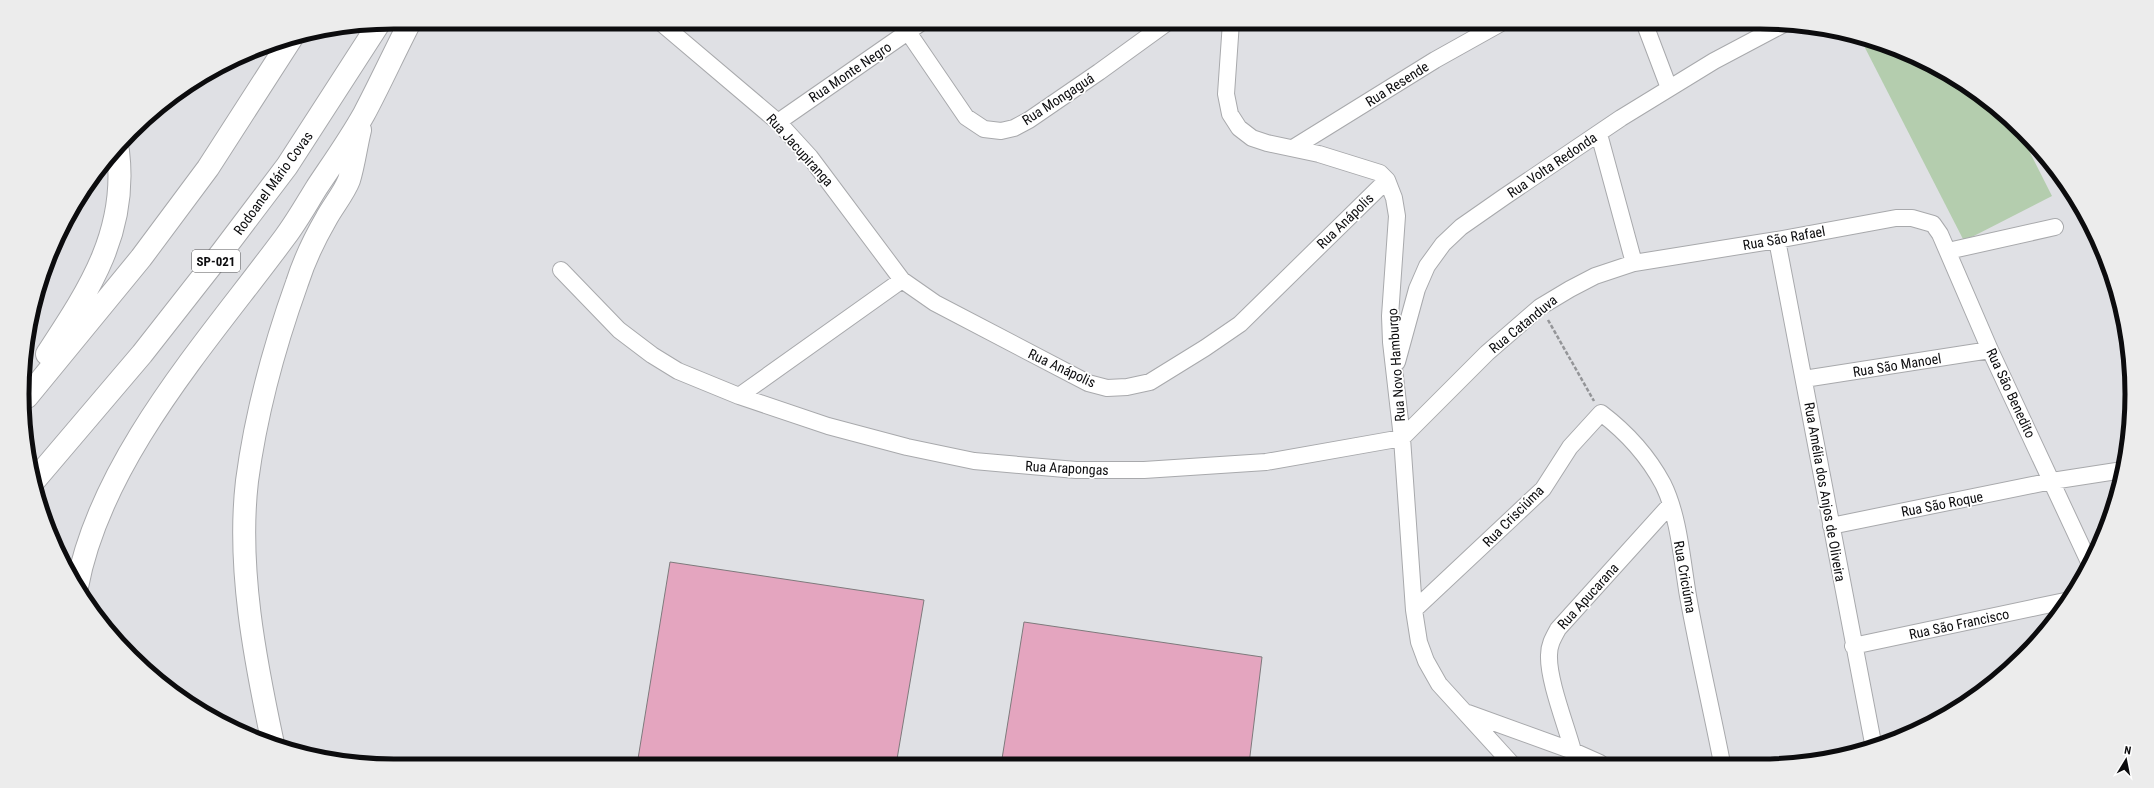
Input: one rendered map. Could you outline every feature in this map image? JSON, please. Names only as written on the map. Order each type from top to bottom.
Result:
[{"type":"highway","points":[[79,578],[96,520],[116,479],[146,428],[197,352],[286,236],[363,114],[406,29]]},
{"type":"highway","name":"Rodoanel Mário Covas","points":[[38,476],[142,354],[227,246],[287,166],[375,30]]},
{"type":"highway","points":[[29,395],[141,258],[208,168],[287,45]]},
{"type":"highway","points":[[272,738],[256,663],[247,579],[245,534],[247,482],[257,421],[277,340],[298,280],[325,220],[348,181],[363,114]]},
{"type":"highway","points":[[30,379],[82,299],[101,264],[113,233],[119,208],[118,155]]},
{"type":"street","name":"Rua Jacupiranga","points":[[673,29],[778,122],[810,157],[902,280]]},
{"type":"street","name":"Rua Monte Negro","points":[[778,122],[912,29]]},
{"type":"street","name":"Rua Mongaguá","points":[[908,32],[966,117],[984,129],[1001,131],[1014,128],[1029,120],[1158,29]]},
{"type":"street","points":[[1231,29],[1226,94],[1230,114],[1239,128],[1252,138],[1361,166],[1380,173],[1387,180]]},
{"type":"street","name":"Rua Resende","points":[[1293,148],[1435,60],[1490,29]]},
{"type":"street","points":[[1647,29],[1669,88]]},
{"type":"street","name":"Rua Volta Redonda","points":[[1394,369],[1417,289],[1427,266],[1442,244],[1504,197],[1669,88],[1714,61],[1773,30]]},
{"type":"street","points":[[1599,134],[1634,263]]},
{"type":"street","name":"Rua Anápolis","points":[[902,280],[936,303],[1088,383],[1107,388],[1127,387],[1150,382],[1205,348],[1240,324],[1387,180]]},
{"type":"street","name":"Rua Novo Hamburgo","points":[[1387,180],[1394,198],[1397,216],[1390,316],[1394,369],[1402,438],[1414,610],[1419,642],[1426,661],[1440,684],[1507,759]]},
{"type":"street","name":"Rua São Rafael","points":[[1634,263],[1777,240],[1896,218],[1912,218],[1933,224]]},
{"type":"street","name":"Rua São Benedito","points":[[1933,224],[1948,251],[1990,350],[2086,556]]},
{"type":"street","points":[[1948,251],[2055,227]]},
{"type":"street","name":"Rua Amélia dos Anjos de Oliveira","points":[[1777,240],[1853,646],[1873,741]]},
{"type":"street","name":"Rua Catanduva","points":[[1402,438],[1487,353],[1540,307],[1595,276],[1634,263]]},
{"type":"street","name":"Rua Arapongas","points":[[561,270],[619,330],[652,355],[678,372],[739,396],[828,426],[907,447],[974,461],[1076,470],[1144,470],[1266,462],[1402,438]]},
{"type":"street","points":[[739,396],[902,280]]},
{"type":"street","name":"Rua São Manoel","points":[[1804,379],[1990,350]]},
{"type":"street","name":"Rua Criciúma","points":[[1601,413],[1628,436],[1644,456],[1662,483],[1671,504],[1721,759]]},
{"type":"street","name":"Rua Crisciúma","points":[[1414,610],[1542,489],[1570,447],[1601,413]]},
{"type":"street","name":"Rua São Roque","points":[[1831,526],[2052,482],[2117,471]]},
{"type":"street","name":"Rua Apucarana","points":[[1574,751],[1550,671],[1548,655],[1551,642],[1558,629],[1671,504]]},
{"type":"street","name":"Rua São Francisco","points":[[1853,646],[2059,602]]},
{"type":"street","points":[[1465,712],[1574,751],[1591,759]]},
{"type":"path","points":[[1540,307],[1601,413]]},
{"type":"green space","points":[[1863,44],[1900,57],[1942,78],[1982,104],[2026,144],[2052,196],[1964,241]]},
{"type":"building","points":[[670,562],[924,600],[897,759],[638,759]]},
{"type":"building","points":[[1024,622],[1262,657],[1250,759],[1002,759]]}]
